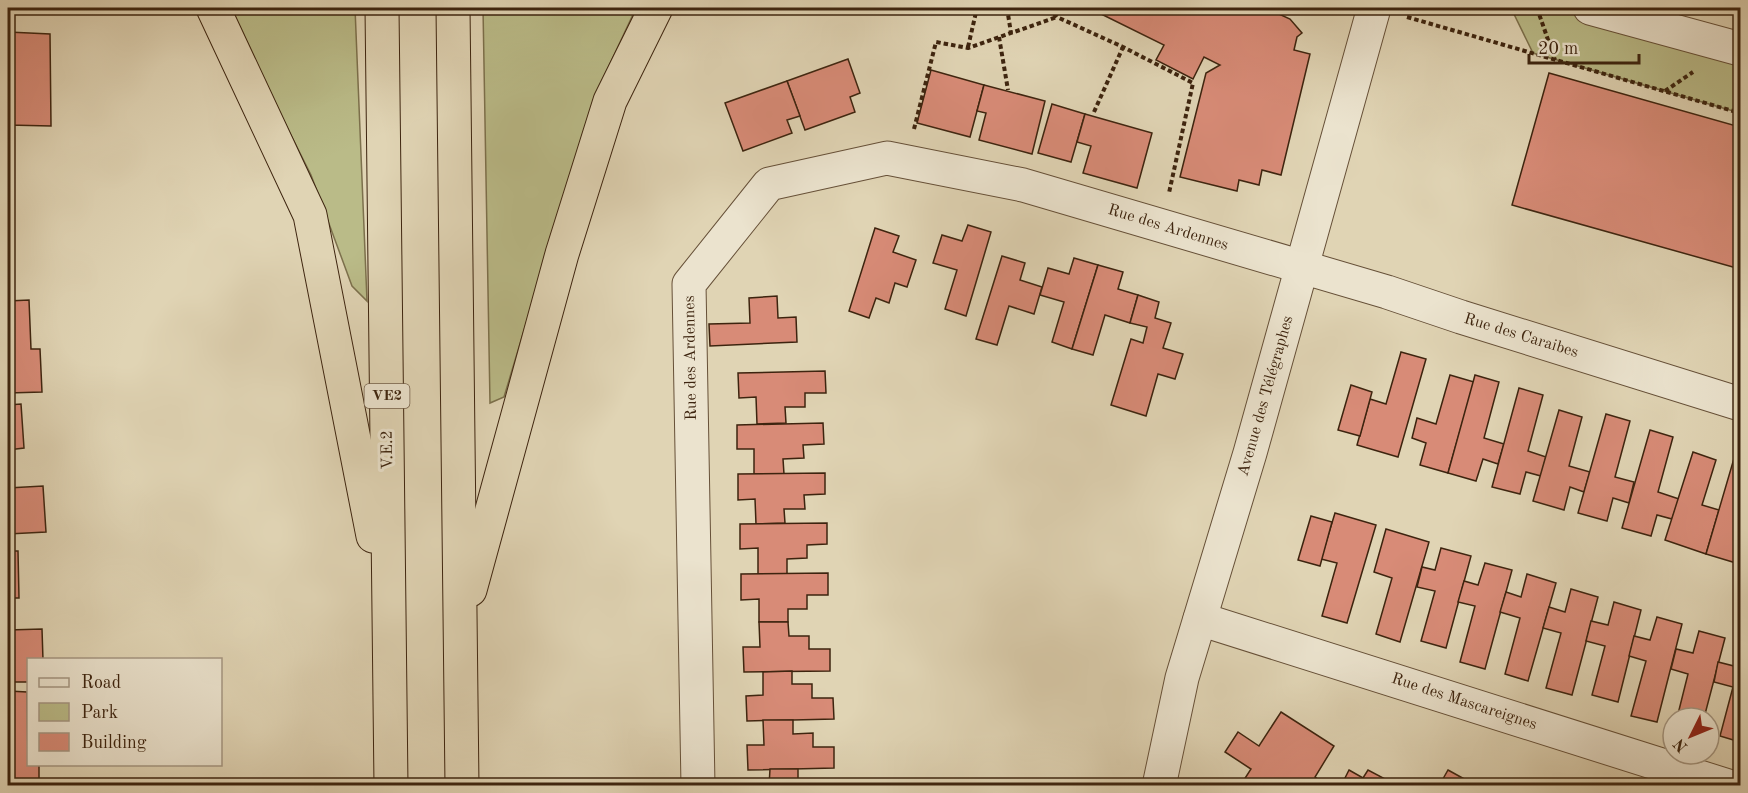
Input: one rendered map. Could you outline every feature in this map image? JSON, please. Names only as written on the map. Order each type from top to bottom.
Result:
[{"type":"highway","points":[[213,8],[310,215],[390,622]]},
{"type":"highway","name":"V.E.2","points":[[382,8],[391,786]]},
{"type":"highway","points":[[453,8],[462,786]]},
{"type":"highway","points":[[460,627],[569,232],[610,101],[656,8]]},
{"type":"street","name":"Avenue des Télégraphes","points":[[1159,786],[1182,678],[1250,453],[1374,8]]},
{"type":"street","points":[[1590,8],[1740,49]]},
{"type":"street","name":"Rue des Ardennes","points":[[698,786],[689,284],[769,184],[887,158],[1023,185],[1302,268]]},
{"type":"street","name":"Rue des Caraibes","points":[[1302,268],[1387,292],[1740,404]]},
{"type":"street","name":"Rue des Mascareignes","points":[[1200,619],[1728,786]]},
{"type":"path","points":[[968,48],[977,8]]},
{"type":"path","points":[[1006,8],[1011,33]]},
{"type":"path","points":[[1049,8],[1057,17],[1123,47],[1193,83],[1161,226]]},
{"type":"path","points":[[1374,8],[1740,112]]},
{"type":"path","points":[[1537,8],[1555,60]]},
{"type":"path","points":[[906,162],[936,42],[968,48],[1057,17]]},
{"type":"path","points":[[999,37],[1008,90]]},
{"type":"path","points":[[1094,112],[1123,47]]},
{"type":"path","points":[[1665,91],[1696,70]]},
{"type":"green space","points":[[227,8],[355,8],[367,301],[352,286],[311,175]]},
{"type":"green space","points":[[483,8],[636,8],[594,98],[504,397],[490,403]]},
{"type":"green space","points":[[1511,8],[1590,8],[1740,49],[1740,113],[1533,53]]},
{"type":"building","points":[[1089,8],[1266,8],[1290,19],[1302,33],[1297,37],[1294,50],[1310,54],[1281,175],[1262,170],[1259,185],[1239,180],[1237,191],[1180,177],[1206,73],[1220,65],[1204,57],[1193,79],[1156,60],[1164,45]]},
{"type":"building","points":[[8,32],[50,34],[51,126],[8,125]]},
{"type":"building","points":[[848,59],[860,93],[850,97],[855,112],[805,130],[787,81]]},
{"type":"building","points":[[931,70],[984,85],[970,137],[917,123]]},
{"type":"building","points":[[1549,73],[1740,127],[1740,269],[1512,205]]},
{"type":"building","points":[[787,81],[800,116],[787,120],[792,133],[743,151],[725,103]]},
{"type":"building","points":[[984,85],[1045,101],[1032,154],[979,140],[986,113],[977,111]]},
{"type":"building","points":[[1052,104],[1085,114],[1071,162],[1038,153]]},
{"type":"building","points":[[1085,114],[1152,133],[1137,188],[1083,173],[1091,146],[1077,142]]},
{"type":"building","points":[[968,225],[991,232],[966,316],[945,309],[957,270],[933,263],[942,235],[962,241]]},
{"type":"building","points":[[875,228],[899,236],[893,252],[916,260],[907,287],[895,283],[889,303],[876,298],[869,318],[849,311]]},
{"type":"building","points":[[1002,256],[1025,263],[1020,280],[1042,287],[1034,314],[1009,306],[997,345],[976,339]]},
{"type":"building","points":[[1074,258],[1098,265],[1072,349],[1052,342],[1064,302],[1040,295],[1048,268],[1069,274]]},
{"type":"building","points":[[1098,265],[1123,272],[1118,289],[1138,295],[1130,323],[1105,315],[1093,355],[1072,349]]},
{"type":"building","points":[[1138,295],[1159,302],[1155,318],[1171,323],[1163,348],[1183,354],[1175,379],[1158,374],[1146,416],[1111,405],[1131,339],[1143,343],[1147,327],[1130,323]]},
{"type":"building","points":[[777,296],[778,318],[796,317],[797,342],[710,346],[709,324],[750,323],[749,298]]},
{"type":"building","points":[[29,300],[31,349],[40,349],[42,392],[8,393],[8,301]]},
{"type":"building","points":[[1401,352],[1426,359],[1398,457],[1357,445],[1370,399],[1386,404]]},
{"type":"building","points":[[825,371],[826,393],[805,393],[805,407],[785,407],[786,423],[757,424],[756,397],[739,398],[738,373]]},
{"type":"building","points":[[1450,375],[1474,382],[1448,473],[1420,465],[1426,443],[1412,438],[1417,418],[1436,424]]},
{"type":"building","points":[[1475,375],[1499,382],[1484,438],[1504,444],[1498,464],[1483,459],[1476,481],[1448,473]]},
{"type":"building","points":[[1351,385],[1372,392],[1360,436],[1338,430]]},
{"type":"building","points":[[1519,388],[1543,395],[1528,451],[1546,457],[1541,476],[1526,472],[1520,494],[1492,487]]},
{"type":"building","points":[[21,404],[24,448],[8,450],[8,405]]},
{"type":"building","points":[[1559,410],[1582,417],[1569,466],[1590,472],[1584,492],[1570,487],[1564,510],[1533,501]]},
{"type":"building","points":[[1606,414],[1630,421],[1615,477],[1634,482],[1629,503],[1613,498],[1607,521],[1578,513]]},
{"type":"building","points":[[823,423],[824,444],[803,445],[804,458],[783,459],[784,474],[754,474],[754,449],[737,449],[737,425]]},
{"type":"building","points":[[1650,430],[1673,437],[1658,492],[1679,499],[1672,519],[1657,515],[1651,536],[1622,528]]},
{"type":"building","points":[[1693,452],[1716,460],[1702,505],[1719,510],[1706,554],[1665,540]]},
{"type":"building","points":[[1735,455],[1740,457],[1740,549],[1736,563],[1706,554]]},
{"type":"building","points":[[825,473],[825,494],[804,495],[805,509],[784,509],[785,523],[756,524],[755,499],[738,500],[738,474]]},
{"type":"building","points":[[43,486],[46,532],[8,534],[8,488]]},
{"type":"building","points":[[1335,513],[1376,525],[1347,623],[1322,616],[1337,563],[1321,559]]},
{"type":"building","points":[[1311,516],[1332,522],[1320,566],[1298,560]]},
{"type":"building","points":[[827,523],[827,544],[807,545],[807,558],[787,559],[787,574],[758,574],[758,548],[740,549],[740,524]]},
{"type":"building","points":[[1386,529],[1429,542],[1400,642],[1376,634],[1392,578],[1374,572]]},
{"type":"building","points":[[1441,548],[1471,556],[1446,648],[1421,641],[1435,591],[1417,587],[1422,567],[1435,570]]},
{"type":"building","points":[[8,551],[18,551],[19,598],[8,598]]},
{"type":"building","points":[[1485,563],[1512,570],[1485,669],[1460,662],[1475,606],[1458,602],[1464,581],[1478,585]]},
{"type":"building","points":[[828,573],[828,595],[807,595],[807,609],[788,609],[788,622],[759,622],[759,599],[741,600],[741,574]]},
{"type":"building","points":[[1527,574],[1556,583],[1528,681],[1505,674],[1520,618],[1500,612],[1506,592],[1521,597]]},
{"type":"building","points":[[1571,589],[1598,597],[1572,695],[1546,688],[1561,633],[1543,628],[1549,607],[1565,612]]},
{"type":"building","points":[[1614,602],[1641,610],[1618,702],[1592,695],[1605,646],[1586,641],[1591,621],[1608,625]]},
{"type":"building","points":[[1657,617],[1682,624],[1657,722],[1631,716],[1646,661],[1629,656],[1634,636],[1650,640]]},
{"type":"building","points":[[759,622],[788,622],[789,636],[809,636],[809,649],[830,649],[830,671],[744,672],[743,647],[760,647]]},
{"type":"building","points":[[42,629],[43,658],[27,658],[27,682],[8,682],[8,630]]},
{"type":"building","points":[[1699,631],[1725,638],[1707,706],[1680,706],[1688,674],[1671,669],[1676,649],[1693,653]]},
{"type":"building","points":[[1740,644],[1740,742],[1721,736],[1733,687],[1714,682],[1718,662],[1734,666]]},
{"type":"building","points":[[792,671],[792,684],[812,684],[812,698],[833,698],[834,719],[747,721],[746,696],[763,695],[763,672]]},
{"type":"building","points":[[8,691],[27,692],[27,766],[39,766],[39,786],[8,786]]},
{"type":"building","points":[[1281,712],[1334,746],[1315,777],[1319,780],[1315,786],[1240,786],[1251,769],[1225,752],[1238,732],[1259,746]]},
{"type":"building","points":[[763,720],[793,720],[793,734],[813,733],[813,747],[834,747],[834,768],[748,770],[747,745],[764,745]]},
{"type":"building","points":[[770,769],[798,769],[798,781],[818,781],[818,786],[769,786]]},
{"type":"building","points":[[1349,770],[1363,778],[1368,770],[1389,781],[1387,786],[1341,786]]},
{"type":"building","points":[[1448,770],[1477,786],[1439,786]]}]
